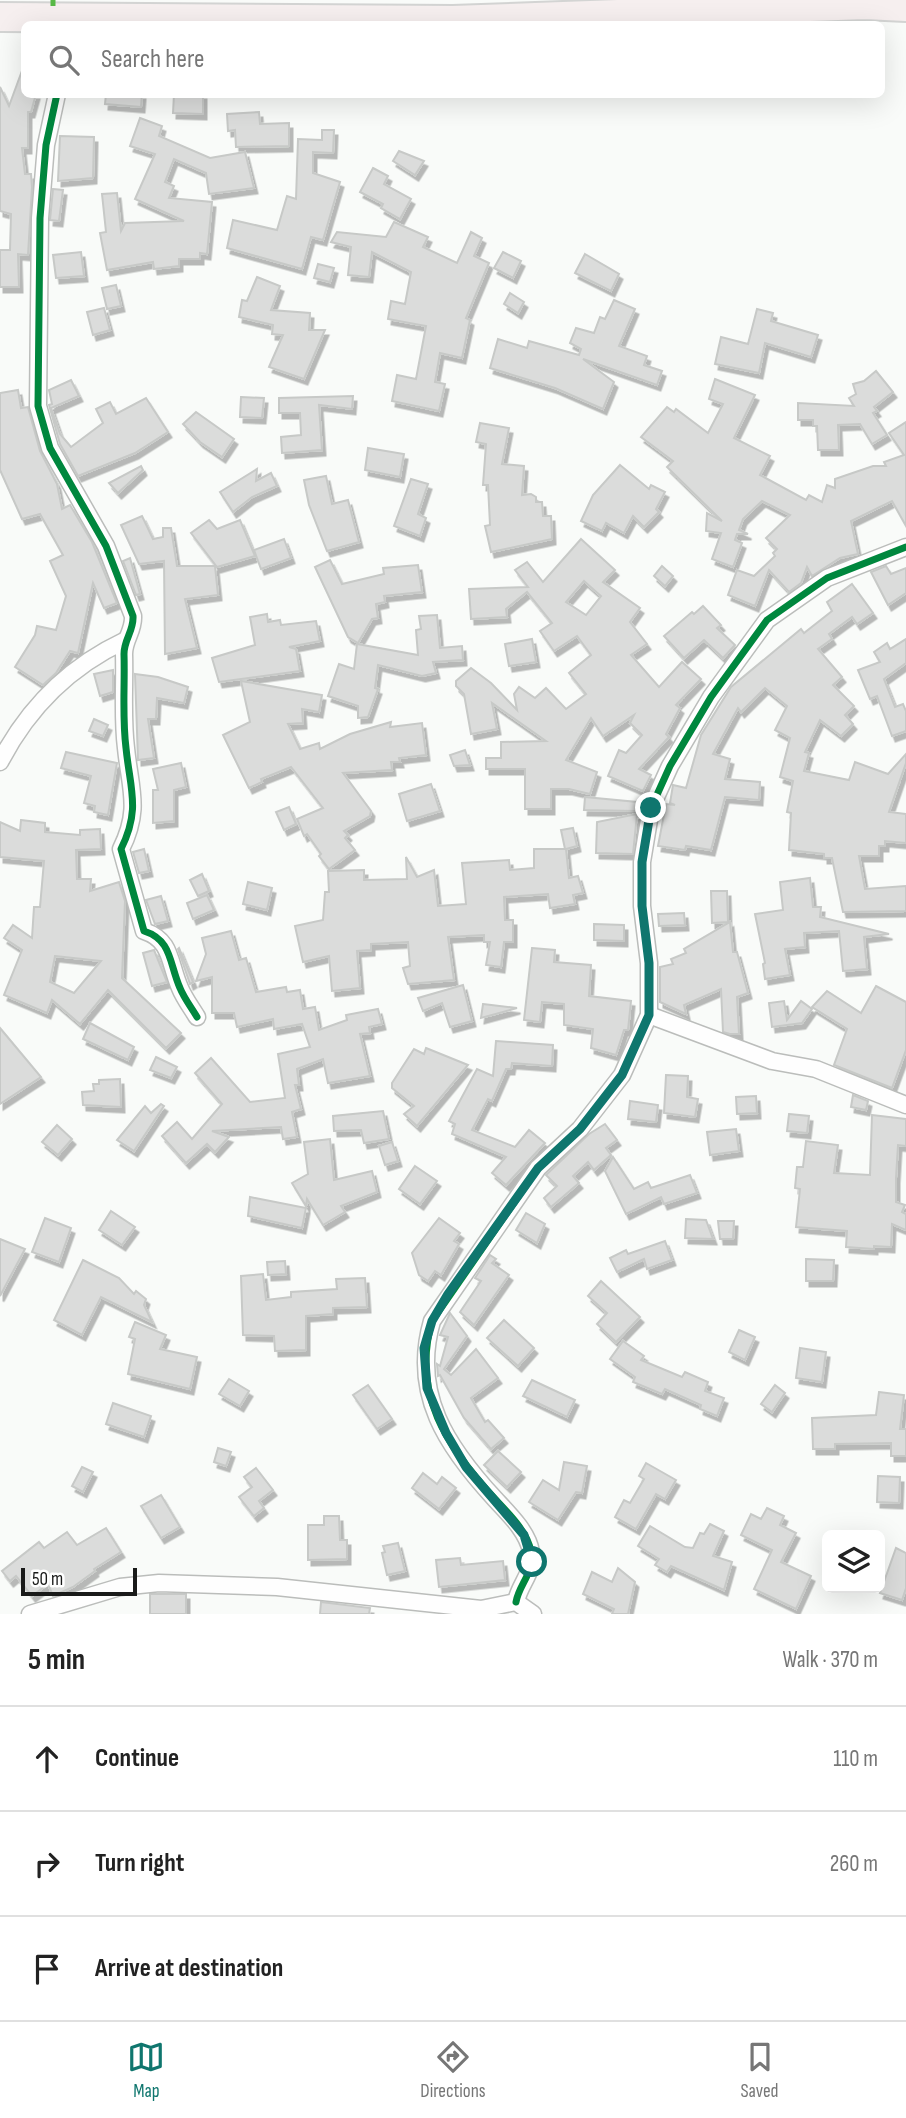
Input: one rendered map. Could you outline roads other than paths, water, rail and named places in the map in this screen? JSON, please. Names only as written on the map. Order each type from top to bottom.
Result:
[{"type":"highway","points":[[0,17],[453,20],[864,5],[906,7]]},
{"type":"street","points":[[0,762],[15,733],[47,696],[74,670],[124,642],[134,625],[128,598],[106,546],[50,448],[38,406],[40,218],[46,145],[56,98]]},
{"type":"street","points":[[516,1602],[530,1570],[531,1549],[506,1512],[466,1467],[446,1433],[427,1388],[424,1348],[432,1321],[448,1294],[538,1168],[580,1129],[622,1075],[649,1015],[642,862],[651,808],[670,766],[726,674],[767,620],[827,578],[906,547]]},
{"type":"street","points":[[124,642],[125,747],[135,801],[131,830],[121,849],[144,931],[158,936],[166,944],[180,989],[197,1017]]},
{"type":"street","points":[[649,1015],[772,1061],[816,1069],[906,1105]]},
{"type":"street","points":[[30,1614],[120,1587],[159,1583],[277,1587],[481,1609],[516,1602],[533,1614]]}]
